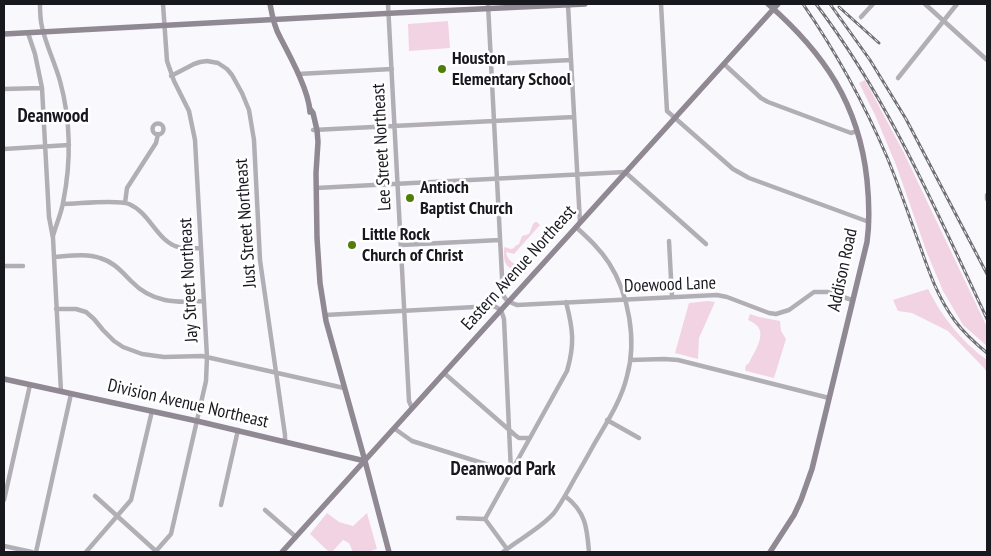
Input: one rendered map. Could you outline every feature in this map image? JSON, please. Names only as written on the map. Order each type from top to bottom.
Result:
[{"type":"street","points":[[40,4],[43,32],[62,88],[69,145],[68,173],[63,204],[53,238]]},
{"type":"street","name":"Jay Street Northeast","points":[[157,552],[171,534],[206,381],[207,357],[195,134],[189,111],[171,76],[167,60],[164,4]]},
{"type":"street","points":[[271,4],[282,40],[313,113],[318,148],[316,188],[318,255],[325,315],[328,320],[331,339],[389,552]]},
{"type":"street","name":"Lee Street Northeast","points":[[388,4],[409,401],[412,408]]},
{"type":"street","points":[[4,34],[275,20],[488,6],[585,4]]},
{"type":"street","points":[[661,4],[667,111],[733,170],[749,178],[869,222]]},
{"type":"street","name":"Addison Road","points":[[768,4],[776,6],[807,41],[830,72],[845,99],[858,132],[863,152],[869,222],[867,242],[812,470],[801,500],[785,531],[770,552]]},
{"type":"street","points":[[861,17],[872,4]]},
{"type":"street","points":[[925,4],[987,60]]},
{"type":"street","points":[[898,78],[957,4]]},
{"type":"street","points":[[485,519],[505,551],[552,515],[622,392],[630,360],[630,327],[625,299],[617,278],[610,264],[578,225],[568,5]]},
{"type":"street","points":[[488,6],[503,296],[508,302]]},
{"type":"street","name":"Eastern Avenue Northeast","points":[[282,552],[776,6]]},
{"type":"street","points":[[28,32],[42,88],[49,217],[53,238],[61,392]]},
{"type":"street","points":[[491,64],[570,60]]},
{"type":"street","name":"Just Street Northeast","points":[[171,76],[200,62],[218,63],[232,75],[247,104],[254,140],[260,260],[285,441]]},
{"type":"street","points":[[724,64],[761,98],[768,102],[851,133],[858,132]]},
{"type":"street","points":[[298,74],[392,69]]},
{"type":"street","points":[[4,90],[42,88]]},
{"type":"street","points":[[315,130],[574,116]]},
{"type":"street","points":[[125,203],[127,188],[156,143],[158,134]]},
{"type":"street","points":[[4,149],[69,145]]},
{"type":"street","points":[[316,188],[625,172],[706,244]]},
{"type":"street","points":[[63,204],[125,203],[141,212],[171,245],[183,248],[201,248]]},
{"type":"street","points":[[401,245],[500,240]]},
{"type":"street","points":[[669,241],[672,297]]},
{"type":"street","points":[[54,257],[84,255],[100,257],[116,266],[137,287],[158,298],[176,302],[204,301]]},
{"type":"street","points":[[4,266],[23,266]]},
{"type":"street","name":"Doewood Lane","points":[[508,302],[517,305],[717,295],[776,314],[789,310],[814,292],[828,292],[852,300]]},
{"type":"street","points":[[485,519],[567,371],[573,337],[572,324],[566,302]]},
{"type":"street","points":[[325,315],[494,306],[501,310],[504,319],[511,472]]},
{"type":"street","points":[[56,309],[76,309],[86,312],[114,341],[123,347],[142,354],[207,357],[344,388]]},
{"type":"street","points":[[630,360],[678,360],[829,398]]},
{"type":"street","points":[[444,373],[515,435],[519,438],[530,438]]},
{"type":"street","name":"Division Avenue Northeast","points":[[4,379],[238,430],[365,461]]},
{"type":"street","points":[[4,500],[30,384]]},
{"type":"street","points":[[36,552],[71,394]]},
{"type":"street","points":[[86,552],[128,506],[133,496],[152,411]]},
{"type":"street","points":[[607,420],[639,438]]},
{"type":"street","points":[[395,429],[412,441],[511,472]]},
{"type":"street","points":[[221,504],[238,430]]},
{"type":"street","points":[[95,496],[157,552]]},
{"type":"street","points":[[564,496],[574,503],[582,516],[587,532],[589,552]]},
{"type":"street","points":[[265,510],[296,537]]},
{"type":"street","points":[[458,518],[485,519]]},
{"type":"street","points":[[4,546],[32,552]]},
{"type":"shaded area","points":[[448,21],[450,48],[409,51],[408,24]]},
{"type":"shaded area","points":[[865,80],[904,153],[987,327],[987,346],[963,325],[943,291],[927,253],[896,165],[859,83]]},
{"type":"shaded area","points":[[535,222],[540,225],[514,254],[506,252],[511,261],[526,272],[522,275],[506,264],[504,248],[511,249],[519,244],[522,236],[529,234]]},
{"type":"shaded area","points":[[928,289],[953,328],[987,360],[987,373],[948,331],[912,313],[898,311],[893,300]]},
{"type":"shaded area","points":[[715,302],[699,338],[698,359],[675,353],[689,303]]},
{"type":"shaded area","points":[[750,314],[780,321],[781,331],[786,339],[774,378],[746,371],[745,369],[757,348],[760,337],[759,328],[748,320]]},
{"type":"shaded area","points":[[327,513],[339,522],[353,526],[367,513],[377,549],[367,552],[353,552],[349,543],[343,540],[332,552],[329,552],[310,534]]},
{"type":"railway","points":[[803,4],[838,59],[878,137],[896,179],[939,294],[962,330],[987,353]]},
{"type":"railway","points":[[816,4],[866,78],[889,117],[930,197],[987,319]]},
{"type":"railway","points":[[830,4],[870,60],[906,119],[987,274]]},
{"type":"railway","points":[[839,7],[879,43]]},
{"type":"place","name":"Houston Elementary School","points":[[442,69]]},
{"type":"place","name":"Antioch Baptist Church","points":[[410,198]]},
{"type":"place","name":"Little Rock Church of Christ","points":[[352,245]]},
{"type":"district","name":"Deanwood","points":[[53,117]]},
{"type":"district","name":"Deanwood Park","points":[[503,470]]}]
